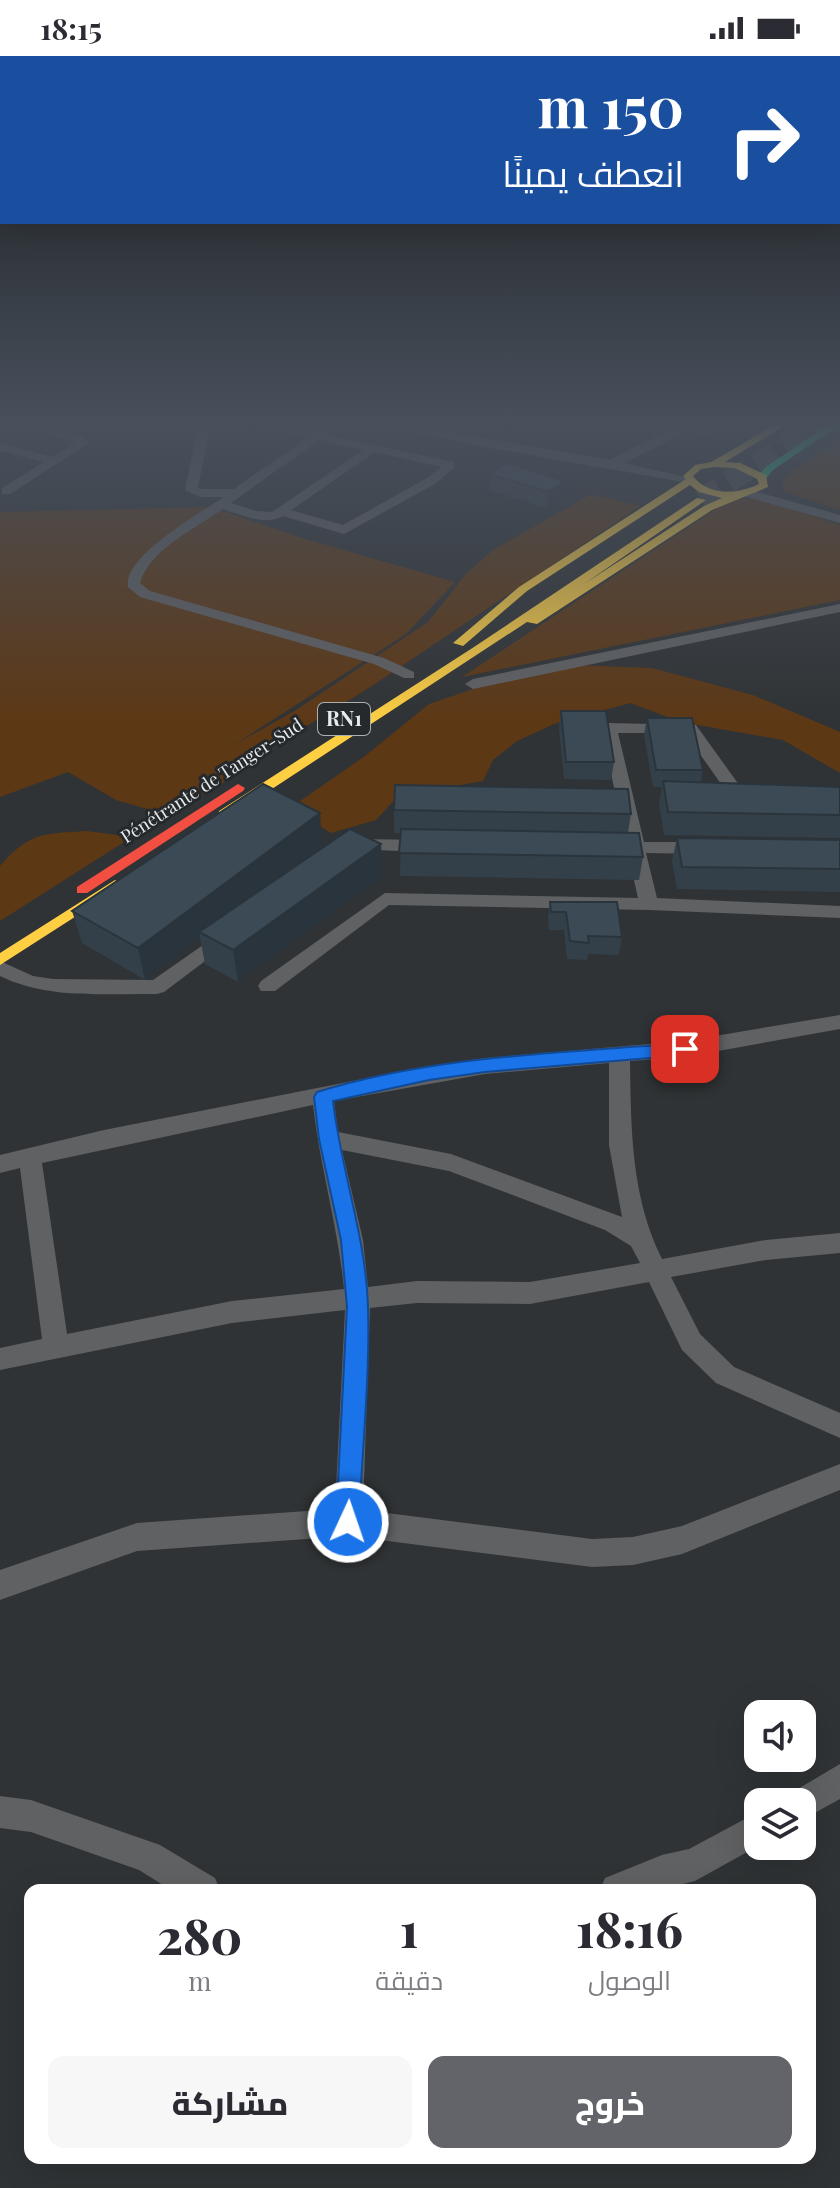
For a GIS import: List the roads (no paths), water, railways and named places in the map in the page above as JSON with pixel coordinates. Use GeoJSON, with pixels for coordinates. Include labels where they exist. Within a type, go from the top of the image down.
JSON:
{"type":"FeatureCollection","features":[{"type":"Feature","properties":{"kind":"main road","name":"Pénétrante de Tanger-Sud"},"geometry":{"type":"LineString","coordinates":[[238,797],[409,675],[633,524]]}},
{"type":"Feature","properties":{"kind":"main road","name":"Pénétrante de Tanger-Sud"},"geometry":{"type":"LineString","coordinates":[[0,945],[478,650],[641,524]]}},
{"type":"Feature","properties":{"kind":"main road"},"geometry":{"type":"LineString","coordinates":[[478,650],[525,626],[682,524]]}},
{"type":"Feature","properties":{"kind":"main road","name":"Pénétrante de Tanger-Sud"},"geometry":{"type":"LineString","coordinates":[[0,960],[170,841]]}},
{"type":"Feature","properties":{"kind":"street"},"geometry":{"type":"LineString","coordinates":[[192,524],[148,557],[134,576],[135,587],[153,596],[379,661],[409,675]]}},
{"type":"Feature","properties":{"kind":"street"},"geometry":{"type":"LineString","coordinates":[[320,524],[344,530],[354,524]]}},
{"type":"Feature","properties":{"kind":"street"},"geometry":{"type":"LineString","coordinates":[[473,684],[840,608]]}},
{"type":"Feature","properties":{"kind":"street"},"geometry":{"type":"LineString","coordinates":[[649,904],[609,728],[690,728],[737,794],[766,796]]}},
{"type":"Feature","properties":{"kind":"street"},"geometry":{"type":"LineString","coordinates":[[332,855],[344,845],[439,846]]}},
{"type":"Feature","properties":{"kind":"street"},"geometry":{"type":"LineString","coordinates":[[591,847],[730,848]]}},
{"type":"Feature","properties":{"kind":"street"},"geometry":{"type":"LineString","coordinates":[[268,986],[385,899],[649,904],[840,912]]}},
{"type":"Feature","properties":{"kind":"street"},"geometry":{"type":"LineString","coordinates":[[0,968],[29,982],[53,986],[157,987],[244,921]]}},
{"type":"Feature","properties":{"kind":"street"},"geometry":{"type":"LineString","coordinates":[[0,1164],[429,1074],[755,1039],[840,1022]]}},
{"type":"Feature","properties":{"kind":"street"},"geometry":{"type":"LineString","coordinates":[[619,1056],[620,1145],[628,1196],[640,1239],[691,1342],[725,1375],[840,1426]]}},
{"type":"Feature","properties":{"kind":"street"},"geometry":{"type":"LineString","coordinates":[[323,1097],[328,1139],[351,1240],[357,1297],[348,1522]]}},
{"type":"Feature","properties":{"kind":"street"},"geometry":{"type":"LineString","coordinates":[[328,1139],[451,1163],[580,1209],[640,1239]]}},
{"type":"Feature","properties":{"kind":"street"},"geometry":{"type":"LineString","coordinates":[[30,1157],[56,1346]]}},
{"type":"Feature","properties":{"kind":"street"},"geometry":{"type":"LineString","coordinates":[[0,1359],[232,1312],[417,1292],[530,1293],[655,1273],[766,1250],[840,1243]]}},
{"type":"Feature","properties":{"kind":"street"},"geometry":{"type":"LineString","coordinates":[[0,1585],[137,1537],[348,1522],[592,1553],[633,1551],[682,1540],[840,1477]]}},
{"type":"Feature","properties":{"kind":"street"},"geometry":{"type":"LineString","coordinates":[[816,1795],[840,1780]]}},
{"type":"Feature","properties":{"kind":"street"},"geometry":{"type":"LineString","coordinates":[[0,1812],[31,1816],[148,1857],[193,1884]]}},
{"type":"Feature","properties":{"kind":"street"},"geometry":{"type":"LineString","coordinates":[[632,1884],[695,1864],[744,1836]]}}]}
